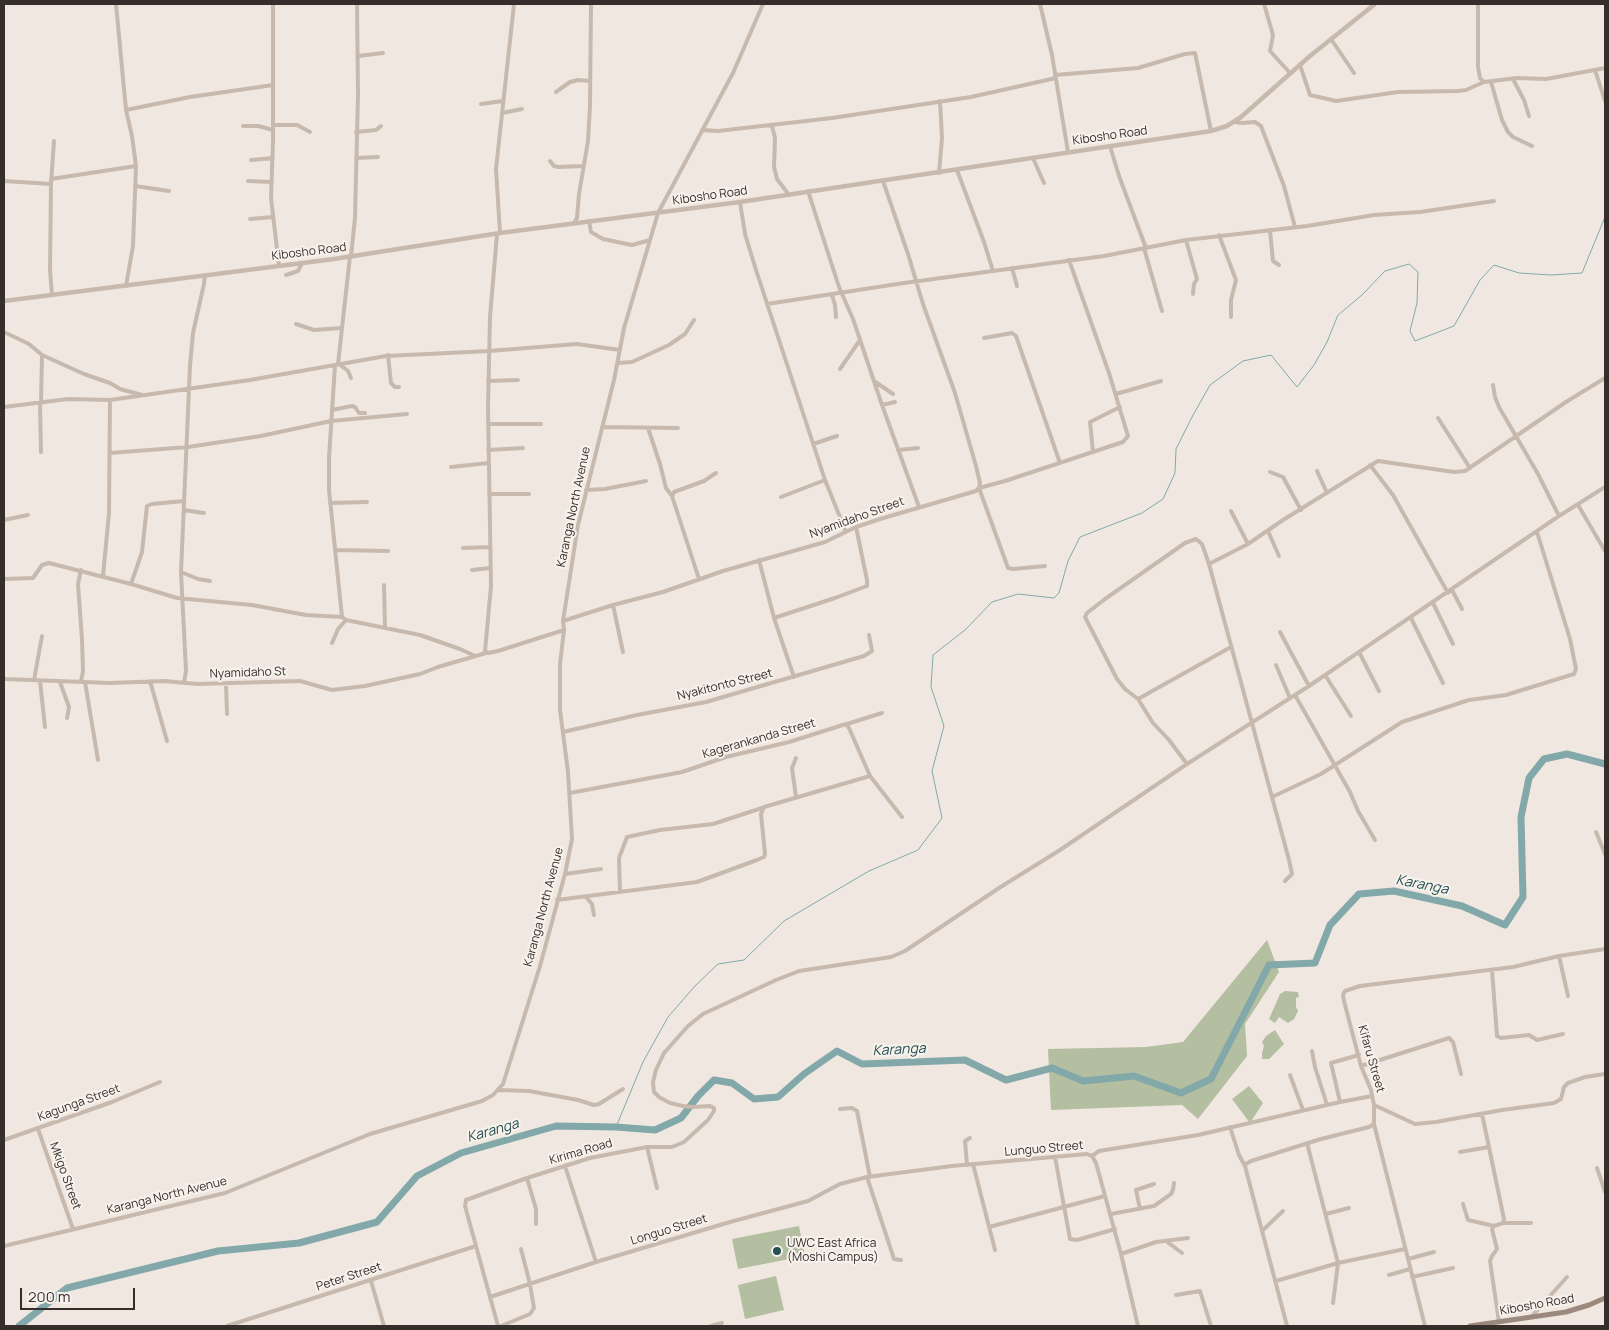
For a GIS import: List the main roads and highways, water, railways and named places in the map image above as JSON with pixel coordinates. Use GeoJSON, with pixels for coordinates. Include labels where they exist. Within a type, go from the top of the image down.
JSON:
{"type":"FeatureCollection","features":[{"type":"Feature","properties":{"kind":"main road","name":"Kibosho Road"},"geometry":{"type":"LineString","coordinates":[[1470,1326],[1566,1312],[1605,1298]]}},
{"type":"Feature","properties":{"kind":"waterway"},"geometry":{"type":"LineString","coordinates":[[616,1127],[643,1062],[668,1017],[695,986],[718,964],[744,960],[784,921],[869,871],[918,850],[942,818],[932,771],[944,726],[931,687],[933,655],[965,630],[992,602],[1018,594],[1054,598],[1059,593],[1068,561],[1080,537],[1142,513],[1163,499],[1175,473],[1176,449],[1210,385],[1243,361],[1271,355],[1297,387],[1314,365],[1327,342],[1338,315],[1362,295],[1385,271],[1409,264],[1418,272],[1417,303],[1410,331],[1415,341],[1454,326],[1480,280],[1494,265],[1519,273],[1551,275],[1582,273],[1605,217]]}},
{"type":"Feature","properties":{"kind":"waterway","name":"Karanga"},"geometry":{"type":"LineString","coordinates":[[19,1326],[67,1288],[218,1251],[299,1243],[377,1222],[417,1176],[461,1153],[556,1126],[655,1130],[681,1118],[698,1096],[714,1080],[732,1083],[754,1099],[778,1097],[804,1074],[837,1051],[862,1064],[965,1060],[1006,1080],[1052,1068],[1083,1081],[1134,1076],[1181,1093],[1211,1079],[1269,965],[1315,963],[1330,925],[1359,894],[1394,891],[1462,906],[1505,925],[1523,897],[1521,817],[1529,778],[1544,759],[1567,754],[1605,764]]}},
{"type":"Feature","properties":{"kind":"place","name":"UWC East Africa (Moshi Campus)"},"geometry":{"type":"Point","coordinates":[777,1251]}}]}
